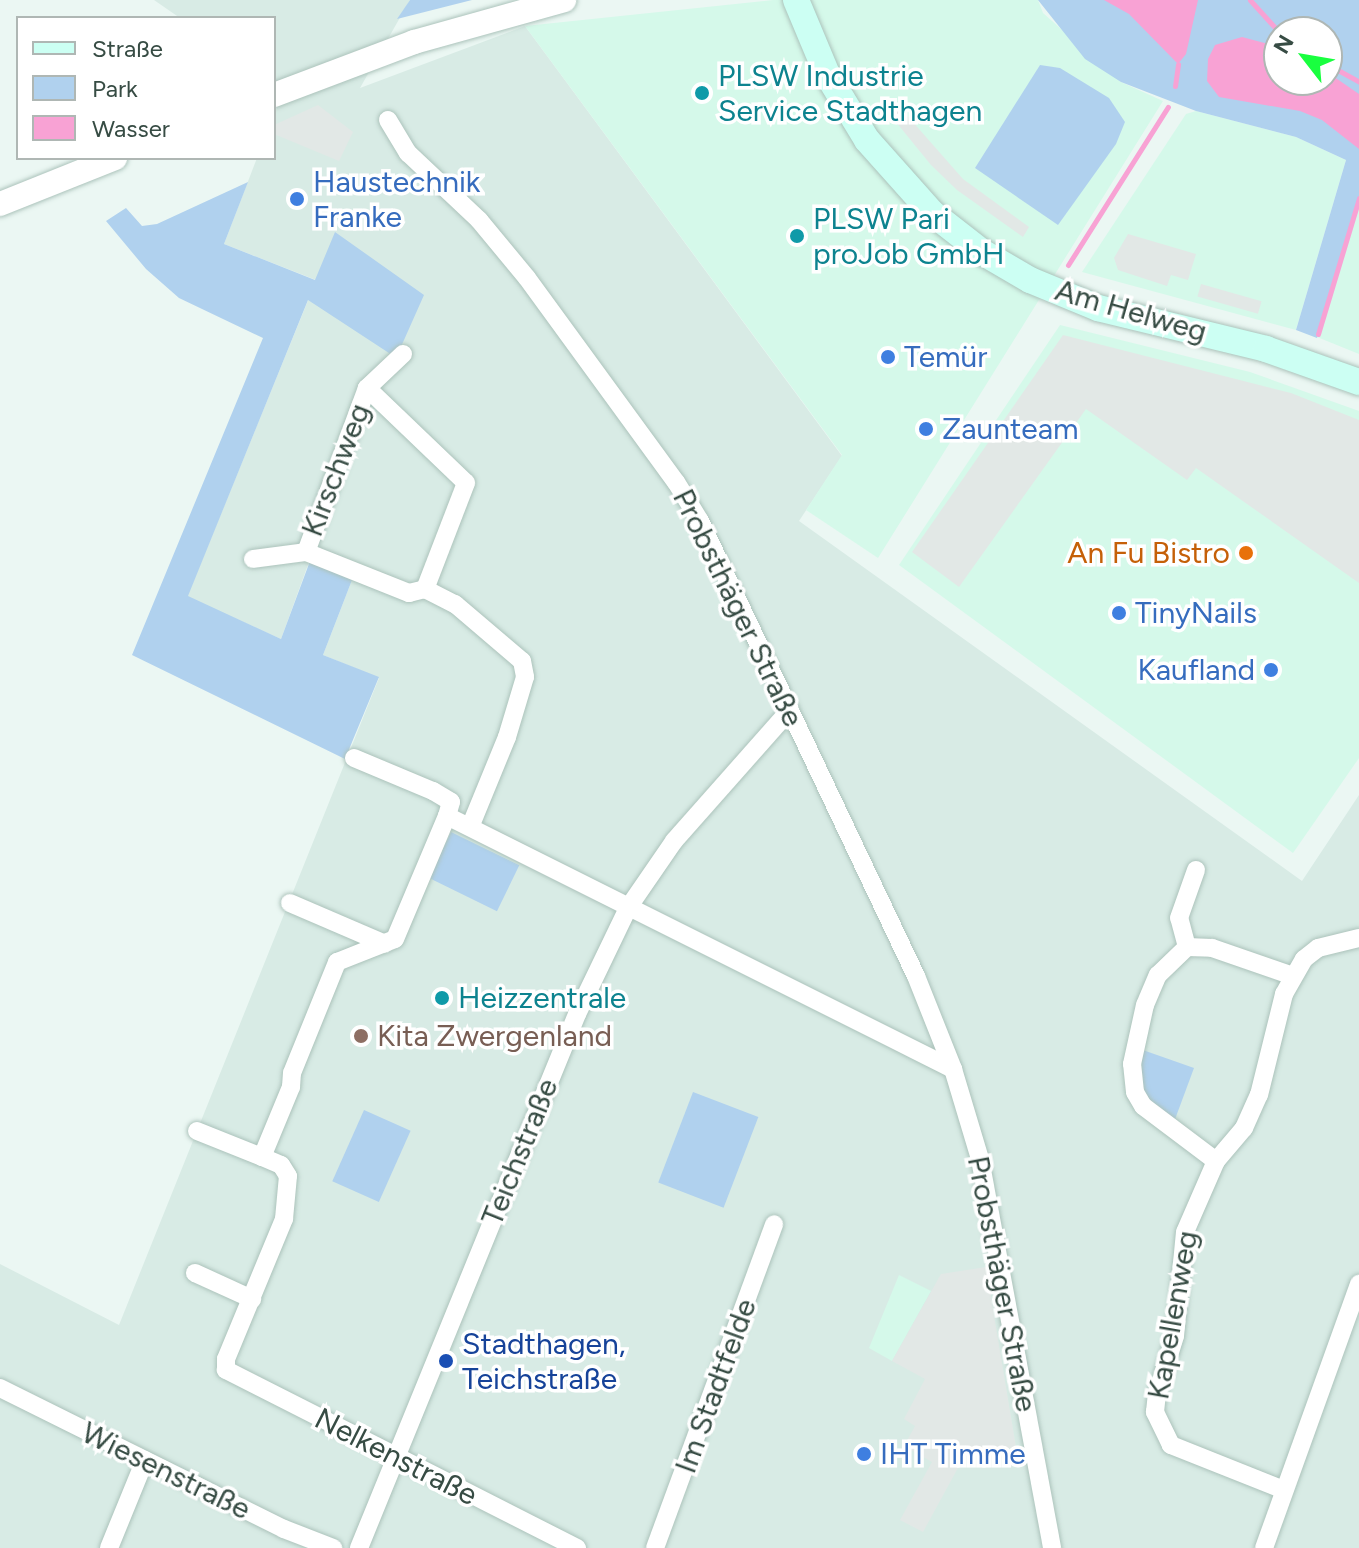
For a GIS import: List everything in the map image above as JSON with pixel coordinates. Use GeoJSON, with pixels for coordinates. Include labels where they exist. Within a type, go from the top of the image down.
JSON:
{"type":"FeatureCollection","features":[{"type":"Feature","properties":{"kind":"main road","name":"Am Helweg"},"geometry":{"type":"LineString","coordinates":[[796,0],[827,74],[867,140],[932,213],[982,252],[1050,290],[1098,308],[1266,349],[1359,382]]}},
{"type":"Feature","properties":{"kind":"street"},"geometry":{"type":"LineString","coordinates":[[276,94],[414,42],[564,0]]}},
{"type":"Feature","properties":{"kind":"street","name":"Probsthäger Straße"},"geometry":{"type":"LineString","coordinates":[[388,120],[408,153],[511,257],[676,482],[790,710],[916,976],[953,1069],[994,1223],[1052,1548]]}},
{"type":"Feature","properties":{"kind":"street"},"geometry":{"type":"LineString","coordinates":[[0,204],[110,160]]}},
{"type":"Feature","properties":{"kind":"street","name":"Kirschweg"},"geometry":{"type":"LineString","coordinates":[[306,552],[367,388],[403,354]]}},
{"type":"Feature","properties":{"kind":"street","name":"Kirschweg"},"geometry":{"type":"LineString","coordinates":[[367,388],[466,483],[425,589]]}},
{"type":"Feature","properties":{"kind":"street","name":"Kirschweg"},"geometry":{"type":"LineString","coordinates":[[253,559],[306,552],[409,593],[425,589],[455,604],[522,661],[525,677],[507,737],[470,827]]}},
{"type":"Feature","properties":{"kind":"street","name":"Teichstraße"},"geometry":{"type":"LineString","coordinates":[[359,1548],[577,1014],[628,908],[683,829],[790,710]]}},
{"type":"Feature","properties":{"kind":"street"},"geometry":{"type":"LineString","coordinates":[[337,962],[395,939],[451,802],[433,791],[354,758]]}},
{"type":"Feature","properties":{"kind":"street"},"geometry":{"type":"LineString","coordinates":[[447,816],[953,1069]]}},
{"type":"Feature","properties":{"kind":"street"},"geometry":{"type":"LineString","coordinates":[[1187,947],[1179,918],[1196,870]]}},
{"type":"Feature","properties":{"kind":"street"},"geometry":{"type":"LineString","coordinates":[[290,903],[385,944]]}},
{"type":"Feature","properties":{"kind":"street"},"geometry":{"type":"LineString","coordinates":[[262,1157],[351,929]]}},
{"type":"Feature","properties":{"kind":"street"},"geometry":{"type":"LineString","coordinates":[[1216,1161],[1143,1106],[1135,1092],[1132,1064],[1145,1005],[1158,975],[1187,947],[1212,948],[1293,976],[1318,948],[1359,938]]}},
{"type":"Feature","properties":{"kind":"street","name":"Kapellenweg"},"geometry":{"type":"LineString","coordinates":[[1284,1490],[1171,1445],[1155,1412],[1175,1336],[1185,1232],[1216,1161],[1244,1128],[1259,1095],[1293,976]]}},
{"type":"Feature","properties":{"kind":"street"},"geometry":{"type":"LineString","coordinates":[[195,1273],[252,1299],[284,1219],[289,1190],[281,1165],[197,1131]]}},
{"type":"Feature","properties":{"kind":"street","name":"Im Stadtfelde"},"geometry":{"type":"LineString","coordinates":[[655,1548],[774,1224]]}},
{"type":"Feature","properties":{"kind":"street"},"geometry":{"type":"LineString","coordinates":[[1264,1548],[1359,1284]]}},
{"type":"Feature","properties":{"kind":"street","name":"Nelkenstraße"},"geometry":{"type":"LineString","coordinates":[[252,1299],[226,1359],[231,1377],[577,1548]]}},
{"type":"Feature","properties":{"kind":"street","name":"Wiesenstraße"},"geometry":{"type":"LineString","coordinates":[[0,1388],[333,1548]]}},
{"type":"Feature","properties":{"kind":"street"},"geometry":{"type":"LineString","coordinates":[[109,1548],[145,1460]]}},
{"type":"Feature","properties":{"kind":"shaded area"},"geometry":{"type":"Polygon","coordinates":[[[154,0],[410,0],[360,88],[525,26],[842,456],[799,521],[1302,881],[1359,795],[1359,1548],[0,1548],[0,1264],[119,1325],[379,678],[323,655],[352,580],[309,562],[281,639],[187,597],[336,232],[316,280],[224,244],[256,160],[276,160],[276,110],[284,90],[276,84],[276,16],[177,16],[154,0]]]}},
{"type":"Feature","properties":{"kind":"shaded area"},"geometry":{"type":"Polygon","coordinates":[[[773,0],[1038,0],[1043,13],[1121,82],[1163,101],[878,558],[806,510],[842,455],[525,26],[773,0]]]}},
{"type":"Feature","properties":{"kind":"shaded area"},"geometry":{"type":"Polygon","coordinates":[[[897,104],[963,179],[1029,227],[1023,237],[957,190],[931,165],[887,111],[897,104]]]}},
{"type":"Feature","properties":{"kind":"shaded area"},"geometry":{"type":"Polygon","coordinates":[[[318,105],[353,132],[339,161],[276,135],[276,124],[318,105]]]}},
{"type":"Feature","properties":{"kind":"shaded area"},"geometry":{"type":"Polygon","coordinates":[[[1196,111],[1296,137],[1346,160],[1296,330],[1082,272],[1186,114],[1196,111]]]}},
{"type":"Feature","properties":{"kind":"shaded area"},"geometry":{"type":"Polygon","coordinates":[[[1359,206],[1359,354],[1317,337],[1359,206]]]}},
{"type":"Feature","properties":{"kind":"shaded area"},"geometry":{"type":"Polygon","coordinates":[[[1128,234],[1196,254],[1188,280],[1171,275],[1167,286],[1118,270],[1114,258],[1128,234]]]}},
{"type":"Feature","properties":{"kind":"shaded area"},"geometry":{"type":"Polygon","coordinates":[[[1201,284],[1262,301],[1258,314],[1197,296],[1201,284]]]}},
{"type":"Feature","properties":{"kind":"shaded area"},"geometry":{"type":"Polygon","coordinates":[[[1060,325],[1250,372],[1359,411],[1359,758],[1293,853],[899,565],[1060,325]]]}},
{"type":"Feature","properties":{"kind":"shaded area"},"geometry":{"type":"Polygon","coordinates":[[[1063,335],[1291,393],[1359,420],[1359,583],[1196,468],[1187,480],[1086,409],[959,587],[912,552],[1063,335]]]}},
{"type":"Feature","properties":{"kind":"shaded area"},"geometry":{"type":"Polygon","coordinates":[[[986,1267],[1016,1447],[965,1455],[923,1532],[900,1520],[932,1462],[904,1446],[915,1426],[904,1419],[925,1379],[892,1361],[941,1274],[986,1267]]]}},
{"type":"Feature","properties":{"kind":"shaded area"},"geometry":{"type":"Polygon","coordinates":[[[899,1275],[931,1291],[892,1361],[869,1348],[899,1275]]]}},
{"type":"Feature","properties":{"kind":"green space"},"geometry":{"type":"Polygon","coordinates":[[[410,0],[472,0],[397,19],[410,0]]]}},
{"type":"Feature","properties":{"kind":"green space"},"geometry":{"type":"Polygon","coordinates":[[[1038,0],[1359,0],[1359,206],[1317,338],[1296,330],[1346,160],[1296,137],[1196,111],[1121,82],[1085,59],[1038,0]]]}},
{"type":"Feature","properties":{"kind":"green space"},"geometry":{"type":"Polygon","coordinates":[[[1040,65],[1060,68],[1109,98],[1125,122],[1116,144],[1058,225],[975,168],[1040,65]]]}},
{"type":"Feature","properties":{"kind":"green space"},"geometry":{"type":"Polygon","coordinates":[[[248,182],[224,244],[315,280],[335,232],[424,295],[400,349],[392,355],[308,300],[188,596],[281,639],[310,561],[352,580],[323,655],[379,677],[345,759],[132,655],[263,338],[179,298],[146,269],[106,221],[126,208],[142,226],[157,224],[248,182]]]}},
{"type":"Feature","properties":{"kind":"green space"},"geometry":{"type":"Polygon","coordinates":[[[451,832],[519,865],[497,911],[429,878],[451,832]]]}},
{"type":"Feature","properties":{"kind":"green space"},"geometry":{"type":"Polygon","coordinates":[[[1140,1049],[1194,1068],[1174,1122],[1144,1095],[1140,1049]]]}},
{"type":"Feature","properties":{"kind":"green space"},"geometry":{"type":"Polygon","coordinates":[[[693,1092],[758,1117],[724,1208],[658,1183],[693,1092]]]}},
{"type":"Feature","properties":{"kind":"green space"},"geometry":{"type":"Polygon","coordinates":[[[364,1110],[411,1131],[379,1202],[332,1181],[364,1110]]]}},
{"type":"Feature","properties":{"kind":"water"},"geometry":{"type":"Polygon","coordinates":[[[1104,0],[1198,0],[1186,54],[1178,64],[1129,14],[1104,0]]]}},
{"type":"Feature","properties":{"kind":"water"},"geometry":{"type":"Polygon","coordinates":[[[1242,37],[1263,43],[1263,96],[1343,96],[1343,83],[1359,94],[1359,149],[1322,120],[1300,111],[1219,97],[1207,81],[1208,59],[1215,45],[1242,37]]]}},
{"type":"Feature","properties":{"kind":"waterway"},"geometry":{"type":"LineString","coordinates":[[1250,0],[1264,16]]}},
{"type":"Feature","properties":{"kind":"waterway"},"geometry":{"type":"LineString","coordinates":[[1175,86],[1178,64]]}},
{"type":"Feature","properties":{"kind":"waterway"},"geometry":{"type":"LineString","coordinates":[[1343,73],[1359,82]]}},
{"type":"Feature","properties":{"kind":"waterway"},"geometry":{"type":"LineString","coordinates":[[1068,265],[1168,107]]}},
{"type":"Feature","properties":{"kind":"waterway"},"geometry":{"type":"LineString","coordinates":[[1318,334],[1359,198]]}},
{"type":"Feature","properties":{"kind":"place","name":"PLSW Industrie Service Stadthagen"},"geometry":{"type":"Point","coordinates":[702,93]}},
{"type":"Feature","properties":{"kind":"place","name":"Haustechnik Franke"},"geometry":{"type":"Point","coordinates":[297,199]}},
{"type":"Feature","properties":{"kind":"place","name":"PLSW Pari proJob GmbH"},"geometry":{"type":"Point","coordinates":[797,236]}},
{"type":"Feature","properties":{"kind":"place","name":"Temür"},"geometry":{"type":"Point","coordinates":[888,357]}},
{"type":"Feature","properties":{"kind":"place","name":"Zaunteam"},"geometry":{"type":"Point","coordinates":[926,429]}},
{"type":"Feature","properties":{"kind":"place","name":"An Fu Bistro"},"geometry":{"type":"Point","coordinates":[1246,553]}},
{"type":"Feature","properties":{"kind":"place","name":"TinyNails"},"geometry":{"type":"Point","coordinates":[1119,613]}},
{"type":"Feature","properties":{"kind":"place","name":"Kaufland"},"geometry":{"type":"Point","coordinates":[1271,670]}},
{"type":"Feature","properties":{"kind":"place","name":"Heizzentrale"},"geometry":{"type":"Point","coordinates":[442,998]}},
{"type":"Feature","properties":{"kind":"place","name":"Kita Zwergenland"},"geometry":{"type":"Point","coordinates":[361,1036]}},
{"type":"Feature","properties":{"kind":"place","name":"Stadthagen, Teichstraße"},"geometry":{"type":"Point","coordinates":[446,1361]}},
{"type":"Feature","properties":{"kind":"place","name":"IHT Timme"},"geometry":{"type":"Point","coordinates":[864,1454]}}]}
